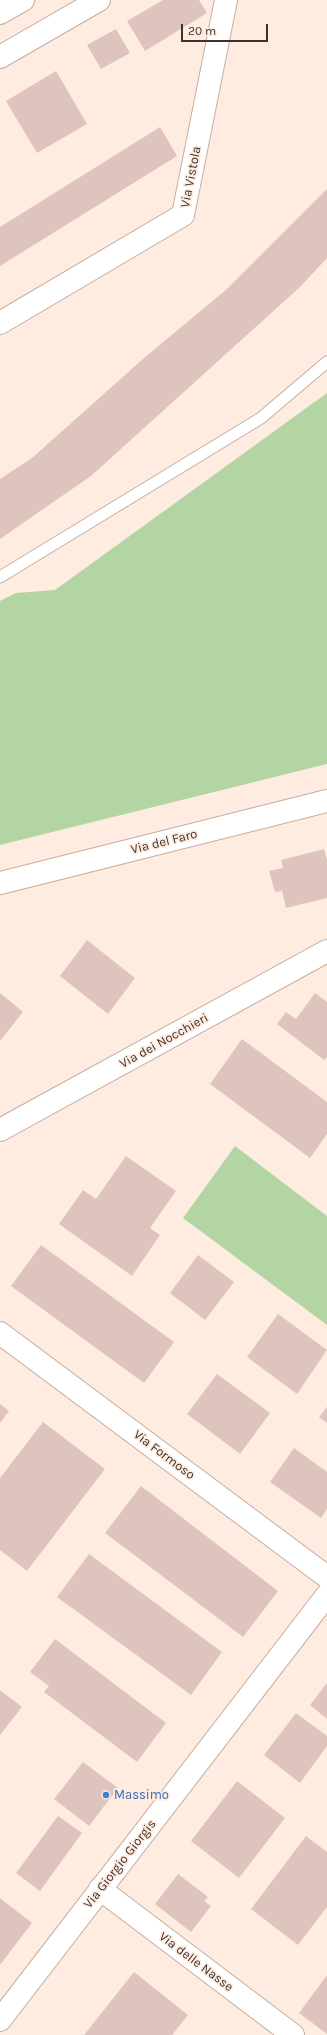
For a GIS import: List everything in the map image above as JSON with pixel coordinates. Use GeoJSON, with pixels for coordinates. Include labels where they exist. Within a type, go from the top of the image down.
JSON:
{"type":"FeatureCollection","features":[{"type":"Feature","properties":{"kind":"street"},"geometry":{"type":"LineString","coordinates":[[0,13],[23,0]]}},
{"type":"Feature","properties":{"kind":"street"},"geometry":{"type":"LineString","coordinates":[[0,57],[99,0]]}},
{"type":"Feature","properties":{"kind":"street","name":"Via Vistola"},"geometry":{"type":"LineString","coordinates":[[0,323],[183,215],[226,0]]}},
{"type":"Feature","properties":{"kind":"street","name":"Via del Faro"},"geometry":{"type":"LineString","coordinates":[[0,883],[327,801]]}},
{"type":"Feature","properties":{"kind":"street","name":"Via dei Nocchieri"},"geometry":{"type":"LineString","coordinates":[[0,1130],[327,951]]}},
{"type":"Feature","properties":{"kind":"street","name":"Via Formoso"},"geometry":{"type":"LineString","coordinates":[[0,1333],[327,1577]]}},
{"type":"Feature","properties":{"kind":"street","name":"Via Giorgio Giorgis"},"geometry":{"type":"LineString","coordinates":[[0,2020],[327,1594]]}},
{"type":"Feature","properties":{"kind":"street","name":"Via delle Nasse"},"geometry":{"type":"LineString","coordinates":[[100,1889],[293,2035]]}},
{"type":"Feature","properties":{"kind":"lane"},"geometry":{"type":"LineString","coordinates":[[0,577],[261,418],[327,362]]}},
{"type":"Feature","properties":{"kind":"green space"},"geometry":{"type":"Polygon","coordinates":[[[327,393],[327,764],[0,845],[0,601],[16,593],[55,590],[327,393]]]}},
{"type":"Feature","properties":{"kind":"green space"},"geometry":{"type":"Polygon","coordinates":[[[235,1146],[327,1216],[327,1325],[183,1218],[235,1146]]]}},
{"type":"Feature","properties":{"kind":"building"},"geometry":{"type":"Polygon","coordinates":[[[163,0],[199,0],[207,13],[145,51],[127,21],[163,0]]]}},
{"type":"Feature","properties":{"kind":"building"},"geometry":{"type":"Polygon","coordinates":[[[116,29],[130,53],[101,69],[87,45],[116,29]]]}},
{"type":"Feature","properties":{"kind":"building"},"geometry":{"type":"Polygon","coordinates":[[[56,71],[87,124],[37,153],[6,101],[56,71]]]}},
{"type":"Feature","properties":{"kind":"building"},"geometry":{"type":"Polygon","coordinates":[[[160,127],[177,156],[0,266],[0,227],[160,127]]]}},
{"type":"Feature","properties":{"kind":"building"},"geometry":{"type":"Polygon","coordinates":[[[327,189],[327,258],[300,287],[91,476],[0,539],[0,479],[32,458],[144,358],[227,289],[327,189]]]}},
{"type":"Feature","properties":{"kind":"building"},"geometry":{"type":"Polygon","coordinates":[[[324,849],[327,860],[327,898],[286,908],[282,891],[275,892],[269,871],[283,868],[281,860],[324,849]]]}},
{"type":"Feature","properties":{"kind":"building"},"geometry":{"type":"Polygon","coordinates":[[[87,940],[135,978],[108,1014],[60,976],[87,940]]]}},
{"type":"Feature","properties":{"kind":"building"},"geometry":{"type":"Polygon","coordinates":[[[0,993],[23,1012],[0,1041],[0,993]]]}},
{"type":"Feature","properties":{"kind":"building"},"geometry":{"type":"Polygon","coordinates":[[[315,993],[327,1002],[327,1057],[324,1060],[277,1024],[286,1012],[296,1019],[315,993]]]}},
{"type":"Feature","properties":{"kind":"building"},"geometry":{"type":"Polygon","coordinates":[[[242,1039],[327,1102],[327,1134],[310,1158],[210,1084],[242,1039]]]}},
{"type":"Feature","properties":{"kind":"building"},"geometry":{"type":"Polygon","coordinates":[[[126,1156],[176,1191],[150,1228],[160,1235],[132,1276],[59,1224],[83,1190],[96,1199],[126,1156]]]}},
{"type":"Feature","properties":{"kind":"building"},"geometry":{"type":"Polygon","coordinates":[[[41,1245],[174,1342],[144,1383],[11,1286],[41,1245]]]}},
{"type":"Feature","properties":{"kind":"building"},"geometry":{"type":"Polygon","coordinates":[[[198,1255],[234,1282],[205,1320],[170,1293],[198,1255]]]}},
{"type":"Feature","properties":{"kind":"building"},"geometry":{"type":"Polygon","coordinates":[[[278,1314],[327,1350],[297,1394],[247,1357],[278,1314]]]}},
{"type":"Feature","properties":{"kind":"building"},"geometry":{"type":"Polygon","coordinates":[[[217,1374],[270,1413],[240,1454],[187,1414],[217,1374]]]}},
{"type":"Feature","properties":{"kind":"building"},"geometry":{"type":"Polygon","coordinates":[[[0,1404],[9,1411],[0,1423],[0,1404]]]}},
{"type":"Feature","properties":{"kind":"building"},"geometry":{"type":"Polygon","coordinates":[[[327,1407],[327,1423],[319,1417],[327,1407]]]}},
{"type":"Feature","properties":{"kind":"building"},"geometry":{"type":"Polygon","coordinates":[[[43,1422],[105,1469],[27,1571],[0,1550],[0,1478],[43,1422]]]}},
{"type":"Feature","properties":{"kind":"building"},"geometry":{"type":"Polygon","coordinates":[[[294,1448],[327,1472],[327,1509],[321,1518],[270,1482],[294,1448]]]}},
{"type":"Feature","properties":{"kind":"building"},"geometry":{"type":"Polygon","coordinates":[[[141,1486],[278,1591],[243,1637],[105,1533],[141,1486]]]}},
{"type":"Feature","properties":{"kind":"building"},"geometry":{"type":"Polygon","coordinates":[[[89,1554],[222,1652],[191,1695],[57,1597],[89,1554]]]}},
{"type":"Feature","properties":{"kind":"building"},"geometry":{"type":"Polygon","coordinates":[[[55,1639],[166,1723],[137,1762],[44,1692],[49,1686],[30,1672],[55,1639]]]}},
{"type":"Feature","properties":{"kind":"building"},"geometry":{"type":"Polygon","coordinates":[[[327,1683],[327,1719],[310,1705],[327,1683]]]}},
{"type":"Feature","properties":{"kind":"building"},"geometry":{"type":"Polygon","coordinates":[[[0,1690],[22,1707],[0,1735],[0,1690]]]}},
{"type":"Feature","properties":{"kind":"building"},"geometry":{"type":"Polygon","coordinates":[[[296,1713],[327,1736],[327,1746],[300,1783],[264,1755],[296,1713]]]}},
{"type":"Feature","properties":{"kind":"building"},"geometry":{"type":"Polygon","coordinates":[[[83,1762],[118,1788],[89,1826],[54,1799],[83,1762]]]}},
{"type":"Feature","properties":{"kind":"building"},"geometry":{"type":"Polygon","coordinates":[[[237,1781],[285,1818],[239,1878],[191,1841],[237,1781]]]}},
{"type":"Feature","properties":{"kind":"building"},"geometry":{"type":"Polygon","coordinates":[[[58,1816],[82,1833],[40,1891],[16,1873],[58,1816]]]}},
{"type":"Feature","properties":{"kind":"building"},"geometry":{"type":"Polygon","coordinates":[[[306,1836],[327,1852],[327,1907],[298,1945],[251,1909],[306,1836]]]}},
{"type":"Feature","properties":{"kind":"building"},"geometry":{"type":"Polygon","coordinates":[[[178,1874],[208,1897],[204,1901],[211,1906],[191,1932],[155,1904],[178,1874]]]}},
{"type":"Feature","properties":{"kind":"building"},"geometry":{"type":"Polygon","coordinates":[[[0,1898],[32,1923],[0,1965],[0,1898]]]}},
{"type":"Feature","properties":{"kind":"building"},"geometry":{"type":"Polygon","coordinates":[[[134,1972],[188,2015],[172,2035],[84,2035],[134,1972]]]}},
{"type":"Feature","properties":{"kind":"building"},"geometry":{"type":"Polygon","coordinates":[[[327,1975],[327,2034],[299,2013],[327,1975]]]}},
{"type":"Feature","properties":{"kind":"place","name":"Massimo"},"geometry":{"type":"Point","coordinates":[106,1795]}}]}
